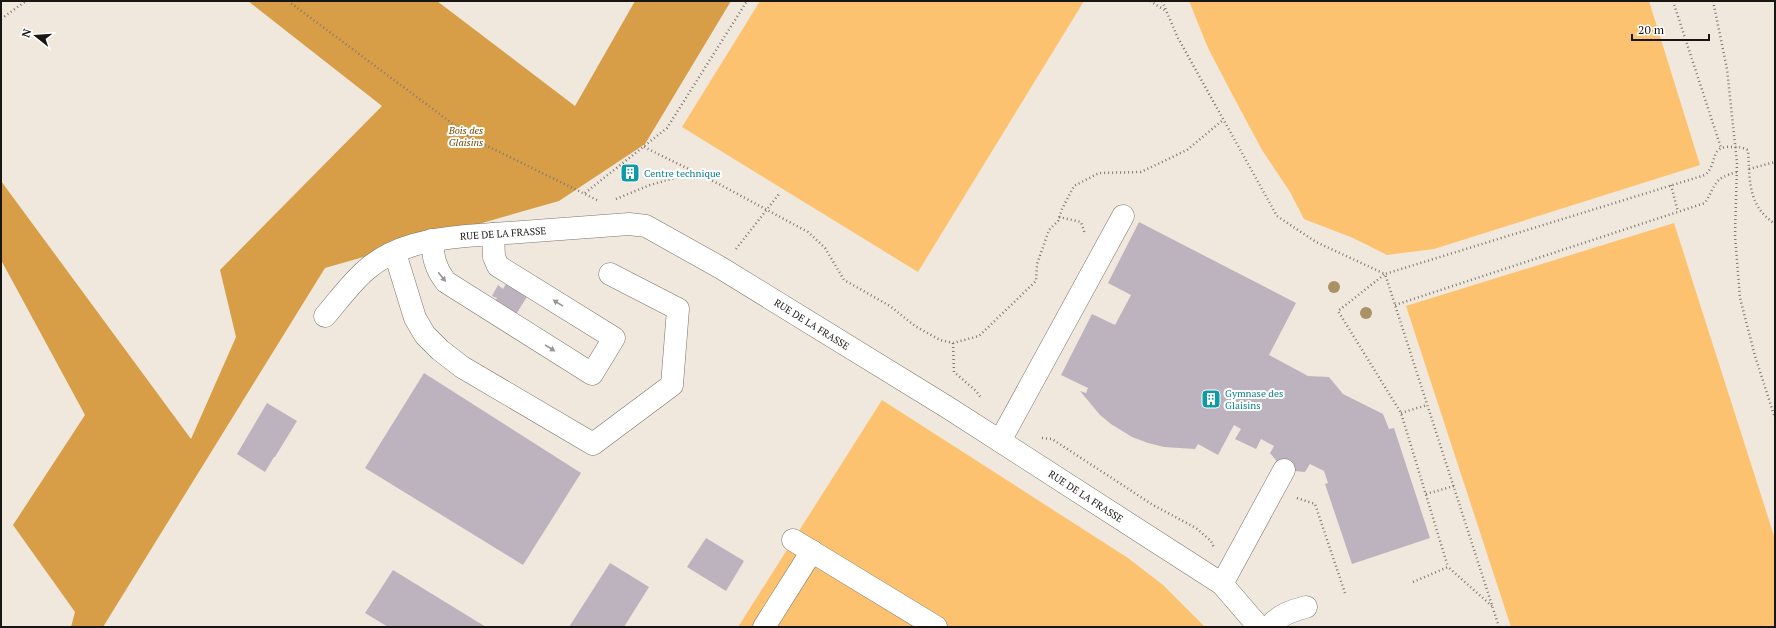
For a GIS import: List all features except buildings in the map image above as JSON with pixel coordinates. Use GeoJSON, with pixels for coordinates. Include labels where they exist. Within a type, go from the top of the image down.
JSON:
{"type":"FeatureCollection","features":[{"type":"Feature","properties":{"kind":"street"},"geometry":{"type":"LineString","coordinates":[[1000,441],[1123,216]]}},
{"type":"Feature","properties":{"kind":"street","name":"RUE DE LA FRASSE"},"geometry":{"type":"LineString","coordinates":[[325,316],[366,270],[395,253],[432,240],[493,234],[639,224],[654,230],[721,268],[1224,581],[1259,627]]}},
{"type":"Feature","properties":{"kind":"street"},"geometry":{"type":"LineString","coordinates":[[432,240],[434,264],[437,271],[446,282],[592,374],[614,338],[498,266],[494,257],[493,234]]}},
{"type":"Feature","properties":{"kind":"street"},"geometry":{"type":"LineString","coordinates":[[395,253],[415,318],[419,327],[436,346],[462,367],[593,444],[672,385],[678,309],[610,274]]}},
{"type":"Feature","properties":{"kind":"street"},"geometry":{"type":"LineString","coordinates":[[1224,581],[1284,470]]}},
{"type":"Feature","properties":{"kind":"street"},"geometry":{"type":"LineString","coordinates":[[793,540],[936,627]]}},
{"type":"Feature","properties":{"kind":"street"},"geometry":{"type":"LineString","coordinates":[[764,627],[812,551]]}},
{"type":"Feature","properties":{"kind":"street"},"geometry":{"type":"LineString","coordinates":[[1268,627],[1275,619],[1285,613],[1306,607]]}},
{"type":"Feature","properties":{"kind":"path"},"geometry":{"type":"LineString","coordinates":[[1,19],[26,1]]}},
{"type":"Feature","properties":{"kind":"path"},"geometry":{"type":"LineString","coordinates":[[288,1],[473,139],[585,193],[605,205]]}},
{"type":"Feature","properties":{"kind":"path"},"geometry":{"type":"LineString","coordinates":[[585,193],[621,162],[644,147],[667,128],[747,1]]}},
{"type":"Feature","properties":{"kind":"path"},"geometry":{"type":"LineString","coordinates":[[1150,1],[1166,11]]}},
{"type":"Feature","properties":{"kind":"path"},"geometry":{"type":"LineString","coordinates":[[1162,1],[1178,38],[1277,216],[1316,242],[1385,274],[1499,627]]}},
{"type":"Feature","properties":{"kind":"path"},"geometry":{"type":"LineString","coordinates":[[1673,1],[1721,148]]}},
{"type":"Feature","properties":{"kind":"path"},"geometry":{"type":"LineString","coordinates":[[1713,1],[1727,69],[1736,147],[1737,172],[1735,236],[1740,298],[1755,356],[1775,418]]}},
{"type":"Feature","properties":{"kind":"path"},"geometry":{"type":"LineString","coordinates":[[644,147],[696,172],[808,232],[824,248],[844,280],[890,306],[915,326],[940,340],[954,343],[979,336],[1036,281],[1037,264],[1049,230],[1058,221],[1062,209],[1074,186],[1100,173],[1141,172],[1187,150],[1223,120]]}},
{"type":"Feature","properties":{"kind":"path"},"geometry":{"type":"LineString","coordinates":[[1493,608],[1448,567],[1402,412],[1338,311],[1385,274],[1705,175],[1711,170],[1715,154],[1721,148],[1742,147],[1748,150],[1752,197],[1767,219],[1775,224]]}},
{"type":"Feature","properties":{"kind":"path"},"geometry":{"type":"LineString","coordinates":[[1749,169],[1775,162]]}},
{"type":"Feature","properties":{"kind":"path"},"geometry":{"type":"LineString","coordinates":[[611,202],[650,185],[696,172]]}},
{"type":"Feature","properties":{"kind":"path"},"geometry":{"type":"LineString","coordinates":[[1395,305],[1705,203],[1716,182],[1725,176],[1737,172]]}},
{"type":"Feature","properties":{"kind":"path"},"geometry":{"type":"LineString","coordinates":[[1671,185],[1678,212]]}},
{"type":"Feature","properties":{"kind":"path"},"geometry":{"type":"LineString","coordinates":[[721,268],[779,194]]}},
{"type":"Feature","properties":{"kind":"path"},"geometry":{"type":"LineString","coordinates":[[954,343],[954,372],[976,391],[985,403]]}},
{"type":"Feature","properties":{"kind":"path"},"geometry":{"type":"LineString","coordinates":[[1402,412],[1427,404]]}},
{"type":"Feature","properties":{"kind":"path"},"geometry":{"type":"LineString","coordinates":[[1037,437],[1052,439],[1152,505],[1196,528],[1211,541],[1224,581]]}},
{"type":"Feature","properties":{"kind":"path"},"geometry":{"type":"LineString","coordinates":[[1426,494],[1454,486]]}},
{"type":"Feature","properties":{"kind":"path"},"geometry":{"type":"LineString","coordinates":[[1274,489],[1315,504],[1345,593]]}},
{"type":"Feature","properties":{"kind":"path"},"geometry":{"type":"LineString","coordinates":[[1413,582],[1448,567]]}},
{"type":"Feature","properties":{"kind":"shaded area"},"geometry":{"type":"Polygon","coordinates":[[[760,1],[1084,1],[918,272],[682,127],[760,1]]]}},
{"type":"Feature","properties":{"kind":"shaded area"},"geometry":{"type":"Polygon","coordinates":[[[1189,1],[1649,1],[1700,165],[1434,249],[1387,255],[1353,238],[1304,219],[1290,192],[1262,150],[1232,94],[1208,48],[1189,1]]]}},
{"type":"Feature","properties":{"kind":"shaded area"},"geometry":{"type":"Polygon","coordinates":[[[1674,223],[1775,539],[1775,627],[1511,627],[1406,306],[1674,223]]]}},
{"type":"Feature","properties":{"kind":"shaded area"},"geometry":{"type":"Polygon","coordinates":[[[882,400],[1128,558],[1163,585],[1205,627],[738,627],[882,400]]]}},
{"type":"Feature","properties":{"kind":"green space","name":"Bois des Glaisins"},"geometry":{"type":"Polygon","coordinates":[[[248,1],[437,1],[575,106],[635,1],[731,1],[645,144],[559,201],[325,268],[103,627],[71,627],[75,612],[13,525],[85,415],[1,260],[1,181],[191,439],[236,337],[220,270],[382,106],[248,1]]]}},
{"type":"Feature","properties":{"kind":"place","name":"Centre technique"},"geometry":{"type":"Point","coordinates":[630,173]}},
{"type":"Feature","properties":{"kind":"place","name":"Gymnase des Glaisins"},"geometry":{"type":"Point","coordinates":[1211,399]}}]}
